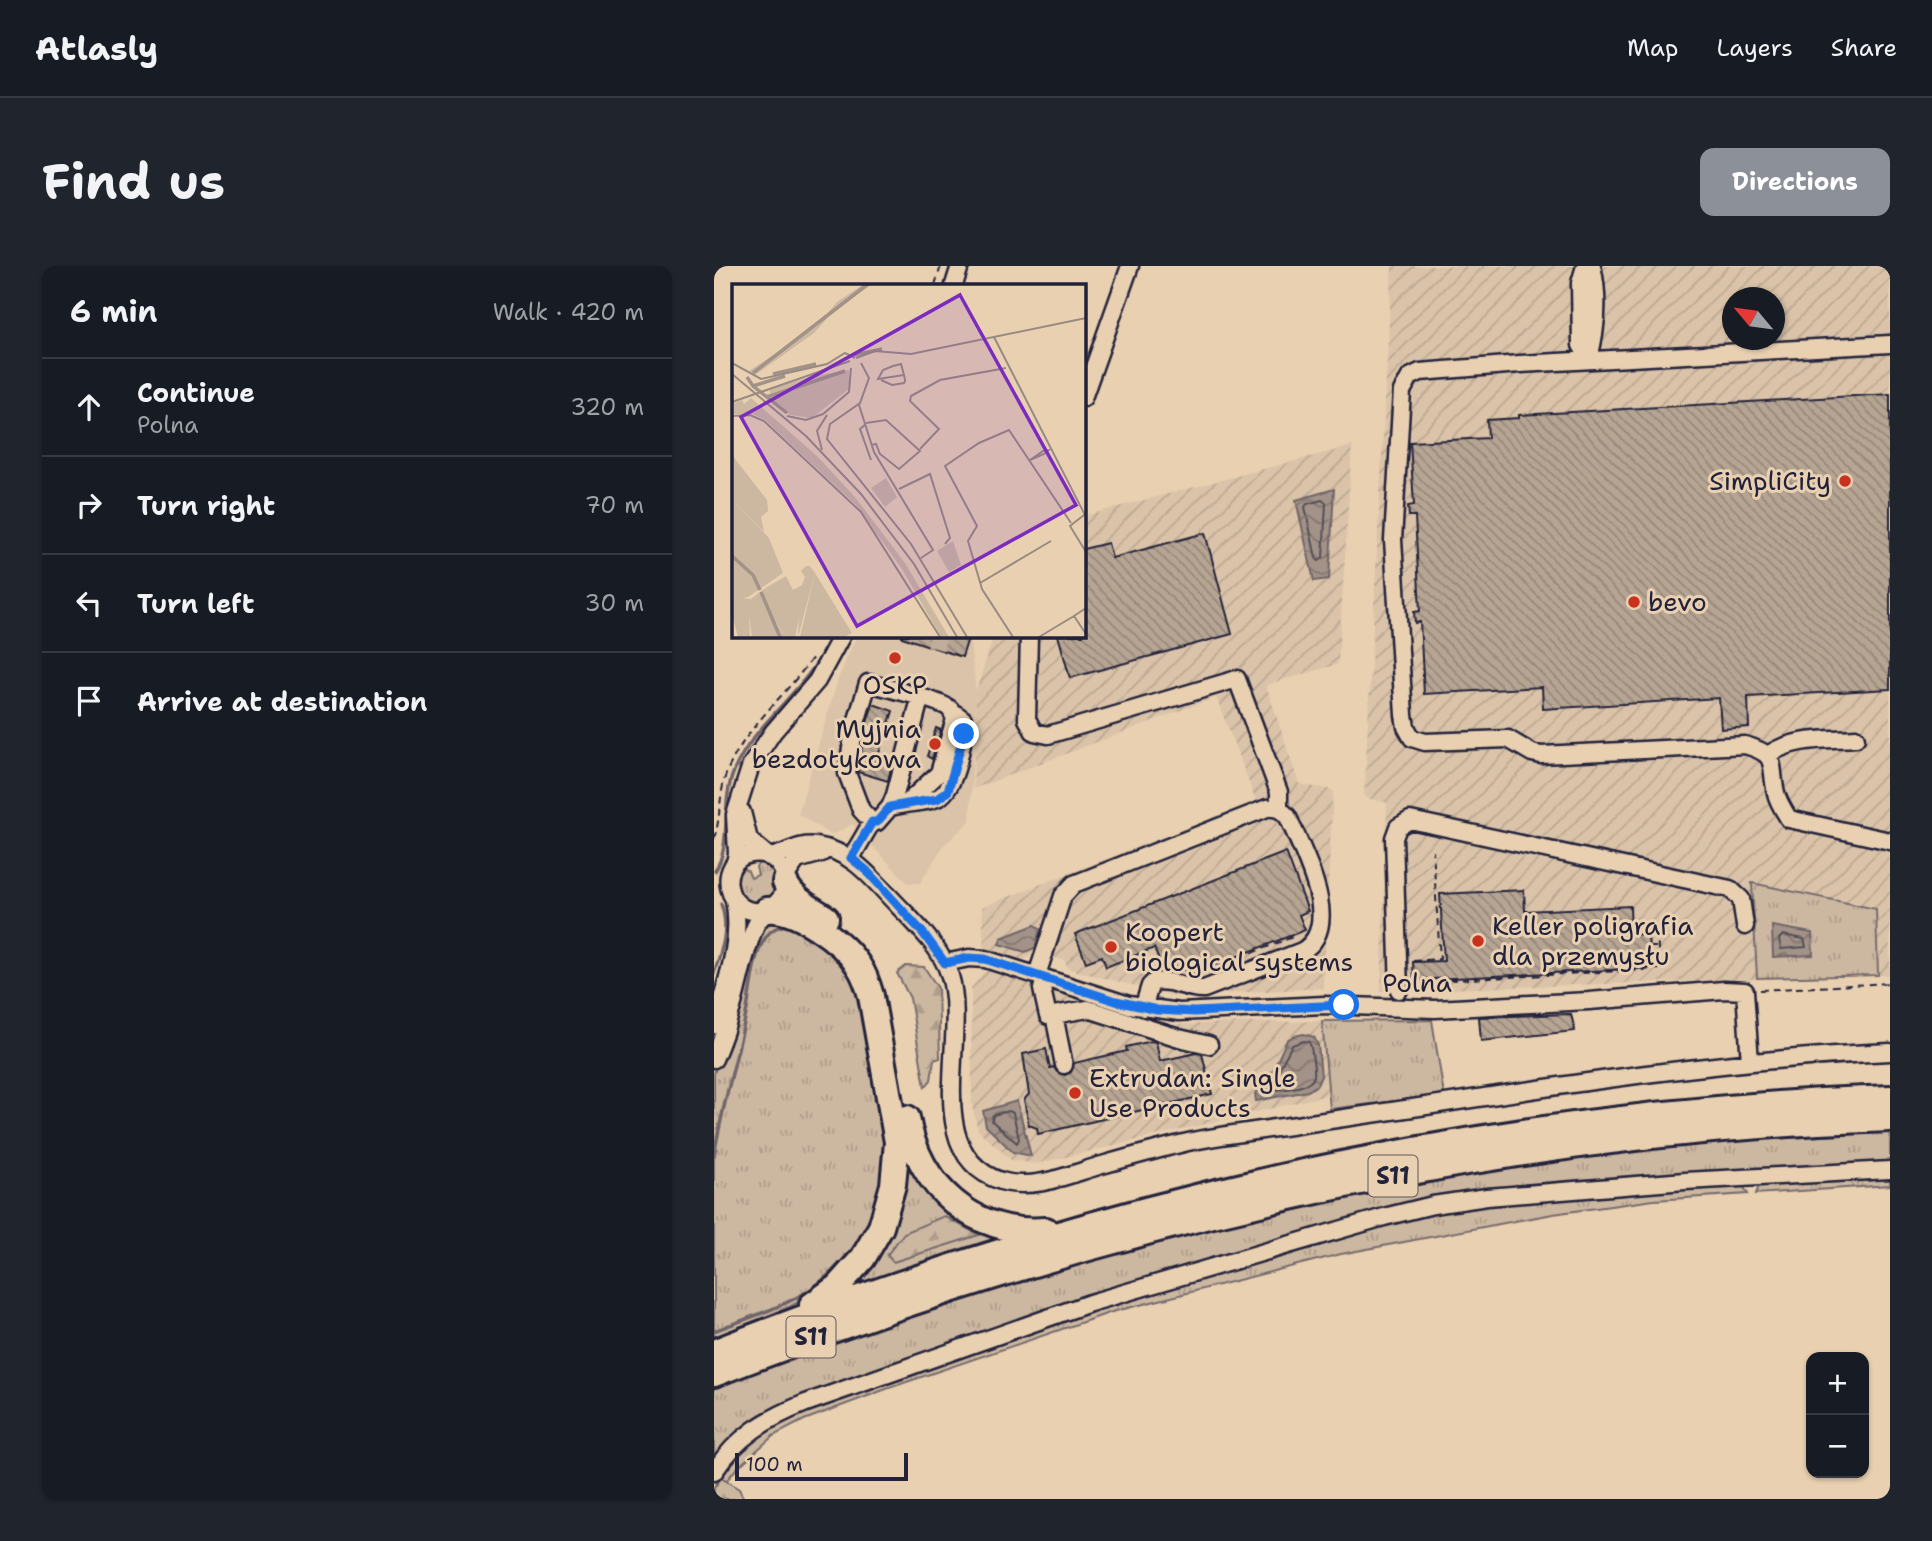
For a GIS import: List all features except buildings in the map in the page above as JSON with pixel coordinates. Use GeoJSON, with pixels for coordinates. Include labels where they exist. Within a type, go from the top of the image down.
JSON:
{"type":"FeatureCollection","features":[{"type":"Feature","properties":{"kind":"highway"},"geometry":{"type":"LineString","coordinates":[[785,879],[789,890],[798,899],[860,943],[878,972],[888,1003],[910,1139],[925,1170],[937,1187],[965,1210],[1004,1226],[1040,1231],[1088,1224]]}},
{"type":"Feature","properties":{"kind":"highway"},"geometry":{"type":"LineString","coordinates":[[766,910],[793,915],[818,929],[840,945],[863,973],[872,996],[897,1153],[889,1206],[881,1227],[863,1258],[829,1294],[767,1331]]}},
{"type":"Feature","properties":{"kind":"highway","name":"S11"},"geometry":{"type":"LineString","coordinates":[[714,1352],[952,1266],[1088,1224],[1331,1165],[1494,1136],[1694,1111],[1890,1098]]}},
{"type":"Feature","properties":{"kind":"highway","name":"S11"},"geometry":{"type":"LineString","coordinates":[[714,1374],[895,1307],[1028,1264],[1139,1233],[1307,1192],[1457,1164],[1629,1139],[1890,1119]]}},
{"type":"Feature","properties":{"kind":"street"},"geometry":{"type":"LineString","coordinates":[[954,284],[960,266]]}},
{"type":"Feature","properties":{"kind":"street"},"geometry":{"type":"LineString","coordinates":[[1085,392],[1130,266]]}},
{"type":"Feature","properties":{"kind":"street"},"geometry":{"type":"LineString","coordinates":[[1585,266],[1580,283],[1581,345],[1589,358],[1595,333],[1596,283],[1592,266]]}},
{"type":"Feature","properties":{"kind":"street"},"geometry":{"type":"LineString","coordinates":[[1890,344],[1420,372],[1410,377],[1402,391],[1393,540],[1404,715],[1412,738],[1425,742],[1508,739],[1532,753],[1541,755],[1745,745],[1768,755],[1775,772],[1776,793],[1789,818],[1890,841]]}},
{"type":"Feature","properties":{"kind":"street"},"geometry":{"type":"LineString","coordinates":[[714,1026],[737,936],[737,917],[727,879],[737,853],[735,815],[746,777],[757,754],[817,681],[841,637]]}},
{"type":"Feature","properties":{"kind":"street"},"geometry":{"type":"LineString","coordinates":[[1029,637],[1027,719],[1034,732],[1048,735],[1237,679],[1279,792],[1279,809]]}},
{"type":"Feature","properties":{"kind":"street"},"geometry":{"type":"LineString","coordinates":[[872,822],[861,810],[847,772],[854,730],[868,683],[948,707],[952,710],[955,724],[942,768],[936,777],[906,804],[890,807]]}},
{"type":"Feature","properties":{"kind":"street"},"geometry":{"type":"LineString","coordinates":[[872,822],[877,822],[890,807],[895,795],[920,699]]}},
{"type":"Feature","properties":{"kind":"street"},"geometry":{"type":"LineString","coordinates":[[1768,755],[1779,747],[1794,743],[1856,738]]}},
{"type":"Feature","properties":{"kind":"street"},"geometry":{"type":"LineString","coordinates":[[714,1059],[730,1014],[743,958],[757,921],[766,910],[780,901],[784,894],[785,879],[779,864],[749,840],[740,802]]}},
{"type":"Feature","properties":{"kind":"street"},"geometry":{"type":"LineString","coordinates":[[1143,1008],[1150,986],[1154,982],[1204,989],[1302,951],[1313,943],[1319,932],[1319,896],[1288,817],[1279,809],[1267,808],[1074,884],[1063,897],[1041,977],[1048,1016],[1083,1009],[1094,1010],[1209,1045]]}},
{"type":"Feature","properties":{"kind":"street"},"geometry":{"type":"LineString","coordinates":[[1406,986],[1399,961],[1394,838],[1398,827],[1409,820],[1730,889],[1741,899],[1745,926]]}},
{"type":"Feature","properties":{"kind":"street"},"geometry":{"type":"LineString","coordinates":[[851,858],[872,822]]}},
{"type":"Feature","properties":{"kind":"street"},"geometry":{"type":"LineString","coordinates":[[714,881],[748,855],[768,856],[805,846],[815,846],[851,858],[866,870],[923,933],[945,963],[954,996],[953,1114],[956,1136],[968,1159],[981,1171],[995,1179],[1014,1184],[1048,1180],[1163,1148],[1221,1136],[1556,1086],[1750,1062],[1890,1052]]}},
{"type":"Feature","properties":{"kind":"street"},"geometry":{"type":"LineString","coordinates":[[785,879],[797,860],[831,851]]}},
{"type":"Feature","properties":{"kind":"street"},"geometry":{"type":"LineString","coordinates":[[714,891],[723,890],[748,910],[766,910]]}},
{"type":"Feature","properties":{"kind":"street","name":"Polna"},"geometry":{"type":"LineString","coordinates":[[945,963],[969,958],[985,959],[1143,1008],[1179,1012],[1324,1005],[1435,1009],[1589,1001],[1724,990],[1745,991]]}},
{"type":"Feature","properties":{"kind":"street"},"geometry":{"type":"LineString","coordinates":[[1745,991],[1750,1062]]}},
{"type":"Feature","properties":{"kind":"street"},"geometry":{"type":"LineString","coordinates":[[1054,1015],[1065,1065]]}},
{"type":"Feature","properties":{"kind":"street"},"geometry":{"type":"LineString","coordinates":[[1556,1086],[1559,1103]]}},
{"type":"Feature","properties":{"kind":"street"},"geometry":{"type":"LineString","coordinates":[[714,1472],[734,1445],[750,1431],[772,1417],[806,1403],[1090,1303],[1396,1214],[1487,1197],[1725,1178],[1890,1170]]}},
{"type":"Feature","properties":{"kind":"path"},"geometry":{"type":"LineString","coordinates":[[935,284],[941,266]]}},
{"type":"Feature","properties":{"kind":"path"},"geometry":{"type":"LineString","coordinates":[[1399,961],[1440,959],[1433,850]]}},
{"type":"Feature","properties":{"kind":"path"},"geometry":{"type":"LineString","coordinates":[[1406,986],[1659,970],[1657,929]]}},
{"type":"Feature","properties":{"kind":"path"},"geometry":{"type":"LineString","coordinates":[[1160,981],[1166,969],[1180,963],[1186,979],[1299,935]]}},
{"type":"Feature","properties":{"kind":"path"},"geometry":{"type":"LineString","coordinates":[[1649,947],[1658,947]]}},
{"type":"Feature","properties":{"kind":"path"},"geometry":{"type":"LineString","coordinates":[[1745,991],[1890,983]]}},
{"type":"Feature","properties":{"kind":"shaded area"},"geometry":{"type":"Polygon","coordinates":[[[1392,266],[1890,266],[1890,975],[1381,991],[1387,803],[1364,797],[1392,266]]]}},
{"type":"Feature","properties":{"kind":"shaded area"},"geometry":{"type":"Polygon","coordinates":[[[1352,446],[1338,664],[1266,685],[1299,784],[1333,790],[1323,988],[1175,996],[1069,969],[1064,960],[1037,953],[1019,962],[984,950],[982,907],[1256,801],[1216,697],[973,789],[976,691],[993,637],[1085,637],[1085,515],[1352,446]]]}},
{"type":"Feature","properties":{"kind":"shaded area"},"geometry":{"type":"Polygon","coordinates":[[[856,637],[969,637],[976,691],[970,821],[944,845],[920,883],[908,883],[853,824],[831,835],[798,814],[838,679],[856,637]]]}},
{"type":"Feature","properties":{"kind":"shaded area"},"geometry":{"type":"Polygon","coordinates":[[[986,970],[1161,1025],[1322,1021],[1328,1095],[1036,1164],[1011,1160],[978,1130],[972,1106],[971,988],[986,970]]]}},
{"type":"Feature","properties":{"kind":"green space"},"geometry":{"type":"Polygon","coordinates":[[[760,862],[774,872],[777,889],[767,901],[753,903],[740,893],[737,877],[743,869],[748,871],[751,878],[758,875],[756,867],[760,862]]]}},
{"type":"Feature","properties":{"kind":"green space"},"geometry":{"type":"Polygon","coordinates":[[[1752,883],[1876,909],[1878,975],[1757,978],[1752,883]]]}},
{"type":"Feature","properties":{"kind":"green space"},"geometry":{"type":"Polygon","coordinates":[[[777,919],[799,923],[859,978],[886,1112],[885,1197],[852,1259],[808,1297],[714,1337],[714,1074],[759,932],[777,919]]]}},
{"type":"Feature","properties":{"kind":"green space"},"geometry":{"type":"Polygon","coordinates":[[[906,966],[924,967],[938,988],[940,1058],[934,1060],[931,1080],[925,1087],[910,998],[897,973],[906,966]]]}},
{"type":"Feature","properties":{"kind":"green space"},"geometry":{"type":"Polygon","coordinates":[[[1432,1020],[1444,1095],[1330,1109],[1322,1021],[1432,1020]]]}},
{"type":"Feature","properties":{"kind":"green space"},"geometry":{"type":"Polygon","coordinates":[[[1890,1132],[1890,1164],[1431,1199],[786,1404],[746,1428],[714,1461],[714,1387],[934,1308],[1066,1265],[1332,1199],[1450,1177],[1587,1156],[1733,1141],[1890,1132]]]}},
{"type":"Feature","properties":{"kind":"green space"},"geometry":{"type":"Polygon","coordinates":[[[903,1157],[910,1157],[1008,1233],[841,1291],[903,1157]]]}},
{"type":"Feature","properties":{"kind":"green space"},"geometry":{"type":"Polygon","coordinates":[[[1890,1175],[1890,1185],[1756,1194],[1760,1183],[1890,1175]]]}},
{"type":"Feature","properties":{"kind":"green space"},"geometry":{"type":"Polygon","coordinates":[[[1741,1183],[1748,1194],[1654,1200],[1553,1214],[1341,1254],[1112,1312],[804,1420],[773,1436],[726,1481],[721,1478],[714,1488],[731,1457],[784,1417],[1086,1309],[1401,1218],[1528,1199],[1741,1183]]]}},
{"type":"Feature","properties":{"kind":"green space"},"geometry":{"type":"Polygon","coordinates":[[[944,1216],[979,1235],[893,1262],[887,1255],[904,1233],[944,1216]]]}},
{"type":"Feature","properties":{"kind":"green space"},"geometry":{"type":"Polygon","coordinates":[[[721,1478],[739,1489],[744,1499],[714,1499],[714,1488],[721,1478]]]}},
{"type":"Feature","properties":{"kind":"water"},"geometry":{"type":"Polygon","coordinates":[[[1334,489],[1329,579],[1314,581],[1296,500],[1334,489]]]}},
{"type":"Feature","properties":{"kind":"water"},"geometry":{"type":"Polygon","coordinates":[[[1035,925],[1040,929],[1035,948],[1025,952],[999,944],[1001,938],[1035,925]]]}},
{"type":"Feature","properties":{"kind":"water"},"geometry":{"type":"Polygon","coordinates":[[[1772,926],[1812,933],[1813,955],[1773,957],[1772,926]]]}},
{"type":"Feature","properties":{"kind":"water"},"geometry":{"type":"Polygon","coordinates":[[[1304,1034],[1314,1037],[1318,1045],[1321,1076],[1317,1085],[1308,1091],[1256,1101],[1255,1094],[1274,1068],[1287,1040],[1304,1034]]]}},
{"type":"Feature","properties":{"kind":"water"},"geometry":{"type":"Polygon","coordinates":[[[1017,1101],[1031,1156],[1013,1152],[986,1126],[983,1111],[1017,1101]]]}},
{"type":"Feature","properties":{"kind":"waterway"},"geometry":{"type":"LineString","coordinates":[[715,871],[724,848],[728,797],[734,771],[752,740],[820,658]]}},
{"type":"Feature","properties":{"kind":"waterway"},"geometry":{"type":"LineString","coordinates":[[714,973],[725,931],[721,904]]}},
{"type":"Feature","properties":{"kind":"waterway"},"geometry":{"type":"LineString","coordinates":[[714,1156],[758,952],[771,931],[789,925]]}},
{"type":"Feature","properties":{"kind":"waterway"},"geometry":{"type":"LineString","coordinates":[[714,1331],[775,1308],[810,1290],[839,1265],[863,1235]]}},
{"type":"Feature","properties":{"kind":"tunnel"},"geometry":{"type":"LineString","coordinates":[[935,648],[938,637]]}},
{"type":"Feature","properties":{"kind":"place","name":"SimpliCity"},"geometry":{"type":"Point","coordinates":[1845,481]}},
{"type":"Feature","properties":{"kind":"place","name":"bevo"},"geometry":{"type":"Point","coordinates":[1634,602]}},
{"type":"Feature","properties":{"kind":"place","name":"OSKP"},"geometry":{"type":"Point","coordinates":[895,658]}},
{"type":"Feature","properties":{"kind":"place","name":"Myjnia bezdotykowa"},"geometry":{"type":"Point","coordinates":[935,744]}},
{"type":"Feature","properties":{"kind":"place","name":"Keller poligrafia dla przemysłu"},"geometry":{"type":"Point","coordinates":[1478,941]}},
{"type":"Feature","properties":{"kind":"place","name":"Koopert biological systems"},"geometry":{"type":"Point","coordinates":[1111,947]}},
{"type":"Feature","properties":{"kind":"place","name":"Extrudan: Single Use Products"},"geometry":{"type":"Point","coordinates":[1075,1093]}},
{"type":"Feature","properties":{"kind":"route"},"geometry":{"type":"LineString","coordinates":[[964,734],[948,791],[937,799],[890,807],[877,822],[872,822],[851,858],[866,870],[923,933],[945,963],[969,958],[985,959],[1116,1001],[1157,1010],[1194,1012],[1344,1005]]}}]}
